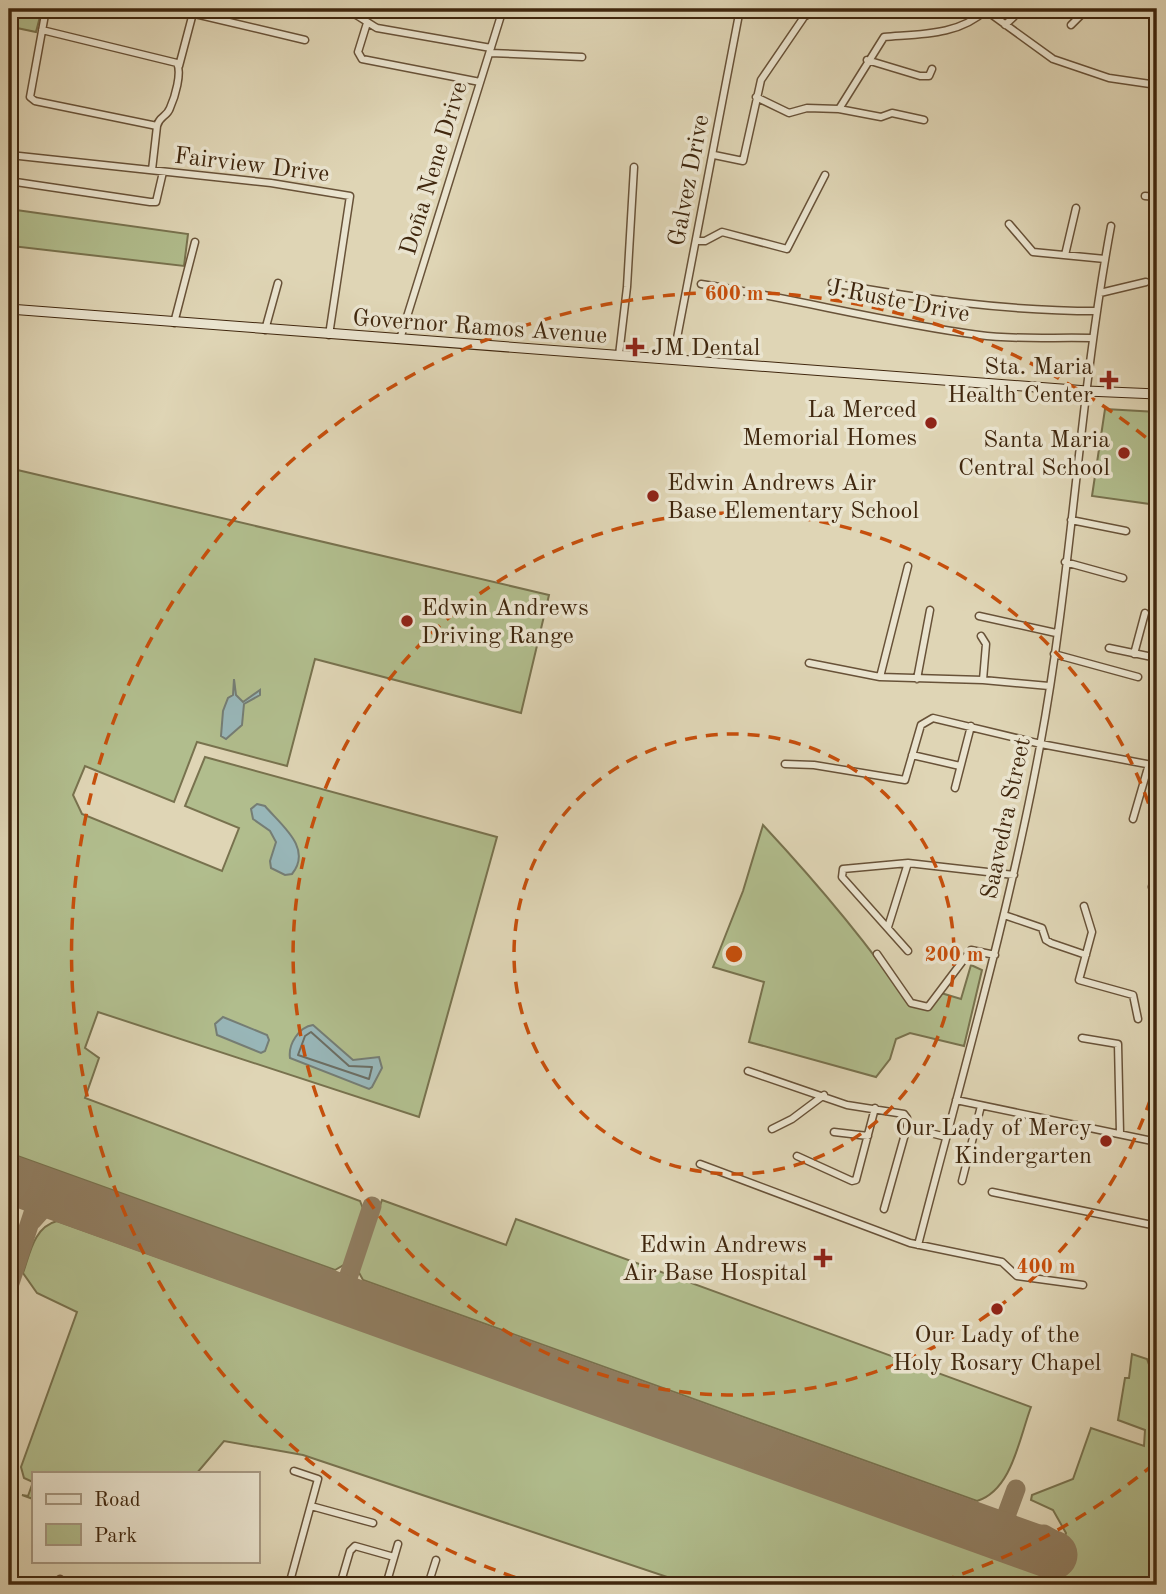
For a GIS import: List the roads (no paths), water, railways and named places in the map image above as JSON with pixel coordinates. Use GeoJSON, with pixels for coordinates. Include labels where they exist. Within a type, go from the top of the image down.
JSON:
{"type":"FeatureCollection","features":[{"type":"Feature","properties":{"kind":"main road","name":"Governor Ramos Avenue"},"geometry":{"type":"LineString","coordinates":[[9,309],[329,335],[1157,394]]}},
{"type":"Feature","properties":{"kind":"street"},"geometry":{"type":"LineString","coordinates":[[46,9],[32,99],[157,126]]}},
{"type":"Feature","properties":{"kind":"street"},"geometry":{"type":"LineString","coordinates":[[174,9],[305,40]]}},
{"type":"Feature","properties":{"kind":"street"},"geometry":{"type":"LineString","coordinates":[[342,9],[358,11],[367,23],[377,28],[490,50],[582,57]]}},
{"type":"Feature","properties":{"kind":"street","name":"Doña Nene Drive"},"geometry":{"type":"LineString","coordinates":[[400,339],[503,9]]}},
{"type":"Feature","properties":{"kind":"street","name":"Galvez Drive"},"geometry":{"type":"LineString","coordinates":[[673,359],[740,9]]}},
{"type":"Feature","properties":{"kind":"street"},"geometry":{"type":"LineString","coordinates":[[714,155],[743,161],[756,97],[765,72],[804,17],[816,9]]}},
{"type":"Feature","properties":{"kind":"street"},"geometry":{"type":"LineString","coordinates":[[839,109],[867,60],[884,37],[921,36],[949,30],[971,23],[985,9],[1053,60],[1109,78],[1157,85]]}},
{"type":"Feature","properties":{"kind":"street"},"geometry":{"type":"LineString","coordinates":[[1005,25],[1022,9]]}},
{"type":"Feature","properties":{"kind":"street"},"geometry":{"type":"LineString","coordinates":[[1070,25],[1087,9]]}},
{"type":"Feature","properties":{"kind":"street"},"geometry":{"type":"LineString","coordinates":[[152,170],[157,126],[161,116],[169,112],[193,13]]}},
{"type":"Feature","properties":{"kind":"street"},"geometry":{"type":"LineString","coordinates":[[367,23],[358,52],[362,59],[480,82]]}},
{"type":"Feature","properties":{"kind":"street"},"geometry":{"type":"LineString","coordinates":[[42,30],[172,60],[179,65]]}},
{"type":"Feature","properties":{"kind":"street"},"geometry":{"type":"LineString","coordinates":[[867,60],[920,76],[929,76],[932,69]]}},
{"type":"Feature","properties":{"kind":"street"},"geometry":{"type":"LineString","coordinates":[[756,97],[789,113],[807,108],[839,109],[881,117],[891,113],[925,120]]}},
{"type":"Feature","properties":{"kind":"street","name":"Fairview Drive"},"geometry":{"type":"LineString","coordinates":[[10,155],[152,170],[350,196],[329,335]]}},
{"type":"Feature","properties":{"kind":"street"},"geometry":{"type":"LineString","coordinates":[[619,355],[627,287],[634,167]]}},
{"type":"Feature","properties":{"kind":"street"},"geometry":{"type":"LineString","coordinates":[[9,181],[156,202],[163,172]]}},
{"type":"Feature","properties":{"kind":"street"},"geometry":{"type":"LineString","coordinates":[[697,241],[705,241],[722,232],[787,249],[825,175]]}},
{"type":"Feature","properties":{"kind":"street"},"geometry":{"type":"LineString","coordinates":[[1145,196],[1157,197]]}},
{"type":"Feature","properties":{"kind":"street"},"geometry":{"type":"LineString","coordinates":[[1065,255],[1076,208]]}},
{"type":"Feature","properties":{"kind":"street"},"geometry":{"type":"LineString","coordinates":[[1009,224],[1030,251],[1105,260]]}},
{"type":"Feature","properties":{"kind":"street","name":"Saavedra Street"},"geometry":{"type":"LineString","coordinates":[[918,1245],[995,956],[1041,744],[1087,391],[1091,338],[1111,226]]}},
{"type":"Feature","properties":{"kind":"street"},"geometry":{"type":"LineString","coordinates":[[174,323],[195,242]]}},
{"type":"Feature","properties":{"kind":"street"},"geometry":{"type":"LineString","coordinates":[[1100,293],[1146,282]]}},
{"type":"Feature","properties":{"kind":"street"},"geometry":{"type":"LineString","coordinates":[[265,330],[278,283]]}},
{"type":"Feature","properties":{"kind":"street"},"geometry":{"type":"LineString","coordinates":[[832,283],[957,304],[1029,311],[1097,311]]}},
{"type":"Feature","properties":{"kind":"street","name":"J.Ruste Drive"},"geometry":{"type":"LineString","coordinates":[[701,284],[774,295],[932,329],[983,336],[1091,338]]}},
{"type":"Feature","properties":{"kind":"street"},"geometry":{"type":"LineString","coordinates":[[1071,520],[1126,531]]}},
{"type":"Feature","properties":{"kind":"street"},"geometry":{"type":"LineString","coordinates":[[1065,562],[1123,578]]}},
{"type":"Feature","properties":{"kind":"street"},"geometry":{"type":"LineString","coordinates":[[880,677],[908,566]]}},
{"type":"Feature","properties":{"kind":"street"},"geometry":{"type":"LineString","coordinates":[[917,679],[930,610]]}},
{"type":"Feature","properties":{"kind":"street"},"geometry":{"type":"LineString","coordinates":[[1134,654],[1145,613]]}},
{"type":"Feature","properties":{"kind":"street"},"geometry":{"type":"LineString","coordinates":[[979,616],[1056,633]]}},
{"type":"Feature","properties":{"kind":"street"},"geometry":{"type":"LineString","coordinates":[[981,636],[986,644],[983,680]]}},
{"type":"Feature","properties":{"kind":"street"},"geometry":{"type":"LineString","coordinates":[[1109,648],[1157,658]]}},
{"type":"Feature","properties":{"kind":"street"},"geometry":{"type":"LineString","coordinates":[[1054,654],[1138,677]]}},
{"type":"Feature","properties":{"kind":"street"},"geometry":{"type":"LineString","coordinates":[[809,663],[880,677],[983,680],[1049,686]]}},
{"type":"Feature","properties":{"kind":"street"},"geometry":{"type":"LineString","coordinates":[[785,764],[814,765],[902,780],[906,778],[921,725],[933,718],[1041,744],[1157,766]]}},
{"type":"Feature","properties":{"kind":"street"},"geometry":{"type":"LineString","coordinates":[[955,788],[971,726]]}},
{"type":"Feature","properties":{"kind":"street"},"geometry":{"type":"LineString","coordinates":[[912,755],[960,766]]}},
{"type":"Feature","properties":{"kind":"street"},"geometry":{"type":"LineString","coordinates":[[1133,819],[1149,764]]}},
{"type":"Feature","properties":{"kind":"street"},"geometry":{"type":"LineString","coordinates":[[888,927],[908,863]]}},
{"type":"Feature","properties":{"kind":"street"},"geometry":{"type":"LineString","coordinates":[[908,951],[842,873],[847,867],[908,863],[1014,875]]}},
{"type":"Feature","properties":{"kind":"street"},"geometry":{"type":"LineString","coordinates":[[1152,887],[1157,865]]}},
{"type":"Feature","properties":{"kind":"street"},"geometry":{"type":"LineString","coordinates":[[1084,906],[1092,932],[1080,982],[1133,995],[1138,1019]]}},
{"type":"Feature","properties":{"kind":"street"},"geometry":{"type":"LineString","coordinates":[[1004,915],[1042,928],[1046,940],[1086,955]]}},
{"type":"Feature","properties":{"kind":"street"},"geometry":{"type":"LineString","coordinates":[[877,954],[911,1003],[928,1007],[971,950],[995,956]]}},
{"type":"Feature","properties":{"kind":"street"},"geometry":{"type":"LineString","coordinates":[[1082,1038],[1115,1042],[1119,1046],[1120,1133]]}},
{"type":"Feature","properties":{"kind":"street"},"geometry":{"type":"LineString","coordinates":[[748,1071],[847,1105],[904,1114],[907,1127],[884,1209]]}},
{"type":"Feature","properties":{"kind":"street"},"geometry":{"type":"LineString","coordinates":[[772,1129],[792,1119],[824,1095]]}},
{"type":"Feature","properties":{"kind":"street"},"geometry":{"type":"LineString","coordinates":[[956,1100],[1157,1142]]}},
{"type":"Feature","properties":{"kind":"street"},"geometry":{"type":"LineString","coordinates":[[962,1181],[981,1106]]}},
{"type":"Feature","properties":{"kind":"street"},"geometry":{"type":"LineString","coordinates":[[797,1156],[854,1181],[875,1108]]}},
{"type":"Feature","properties":{"kind":"street"},"geometry":{"type":"LineString","coordinates":[[907,1127],[946,1138]]}},
{"type":"Feature","properties":{"kind":"street"},"geometry":{"type":"LineString","coordinates":[[834,1132],[868,1136]]}},
{"type":"Feature","properties":{"kind":"street"},"geometry":{"type":"LineString","coordinates":[[700,1164],[918,1245],[1002,1262],[1017,1276],[1083,1285]]}},
{"type":"Feature","properties":{"kind":"street"},"geometry":{"type":"LineString","coordinates":[[992,1192],[1157,1226]]}},
{"type":"Feature","properties":{"kind":"street"},"geometry":{"type":"LineString","coordinates":[[289,1585],[318,1479],[294,1471]]}},
{"type":"Feature","properties":{"kind":"street"},"geometry":{"type":"LineString","coordinates":[[311,1506],[373,1522]]}},
{"type":"Feature","properties":{"kind":"street"},"geometry":{"type":"LineString","coordinates":[[386,1585],[398,1544]]}},
{"type":"Feature","properties":{"kind":"street"},"geometry":{"type":"LineString","coordinates":[[340,1585],[350,1551],[355,1546],[394,1557]]}},
{"type":"Feature","properties":{"kind":"street"},"geometry":{"type":"LineString","coordinates":[[428,1585],[436,1560]]}},
{"type":"Feature","properties":{"kind":"water"},"geometry":{"type":"Polygon","coordinates":[[[234,679],[236,695],[243,702],[260,690],[260,695],[244,704],[242,725],[226,739],[221,736],[223,711],[228,698],[233,695],[234,679]]]}},
{"type":"Feature","properties":{"kind":"water"},"geometry":{"type":"Polygon","coordinates":[[[257,804],[265,806],[297,846],[298,864],[292,874],[285,875],[271,868],[270,861],[276,842],[270,831],[253,819],[251,809],[257,804]]]}},
{"type":"Feature","properties":{"kind":"water"},"geometry":{"type":"Polygon","coordinates":[[[223,1017],[267,1035],[269,1040],[265,1051],[261,1053],[217,1035],[215,1024],[223,1017]]]}},
{"type":"Feature","properties":{"kind":"water"},"geometry":{"type":"Polygon","coordinates":[[[313,1025],[353,1060],[379,1057],[382,1068],[372,1087],[369,1089],[290,1058],[296,1037],[303,1029],[313,1025]]]}},
{"type":"Feature","properties":{"kind":"place","name":"JM Dental"},"geometry":{"type":"Point","coordinates":[635,347]}},
{"type":"Feature","properties":{"kind":"place","name":"Sta. Maria Health Center"},"geometry":{"type":"Point","coordinates":[1109,380]}},
{"type":"Feature","properties":{"kind":"place","name":"La Merced Memorial Homes"},"geometry":{"type":"Point","coordinates":[931,423]}},
{"type":"Feature","properties":{"kind":"place","name":"Santa Maria Central School"},"geometry":{"type":"Point","coordinates":[1124,453]}},
{"type":"Feature","properties":{"kind":"place","name":"Edwin Andrews Air Base Elementary School"},"geometry":{"type":"Point","coordinates":[653,496]}},
{"type":"Feature","properties":{"kind":"place","name":"Edwin Andrews Driving Range"},"geometry":{"type":"Point","coordinates":[407,621]}},
{"type":"Feature","properties":{"kind":"place","name":"Our Lady of Mercy Kindergarten"},"geometry":{"type":"Point","coordinates":[1106,1141]}},
{"type":"Feature","properties":{"kind":"place","name":"Edwin Andrews Air Base Hospital"},"geometry":{"type":"Point","coordinates":[823,1258]}},
{"type":"Feature","properties":{"kind":"place","name":"Our Lady of the Holy Rosary Chapel"},"geometry":{"type":"Point","coordinates":[997,1309]}}]}
